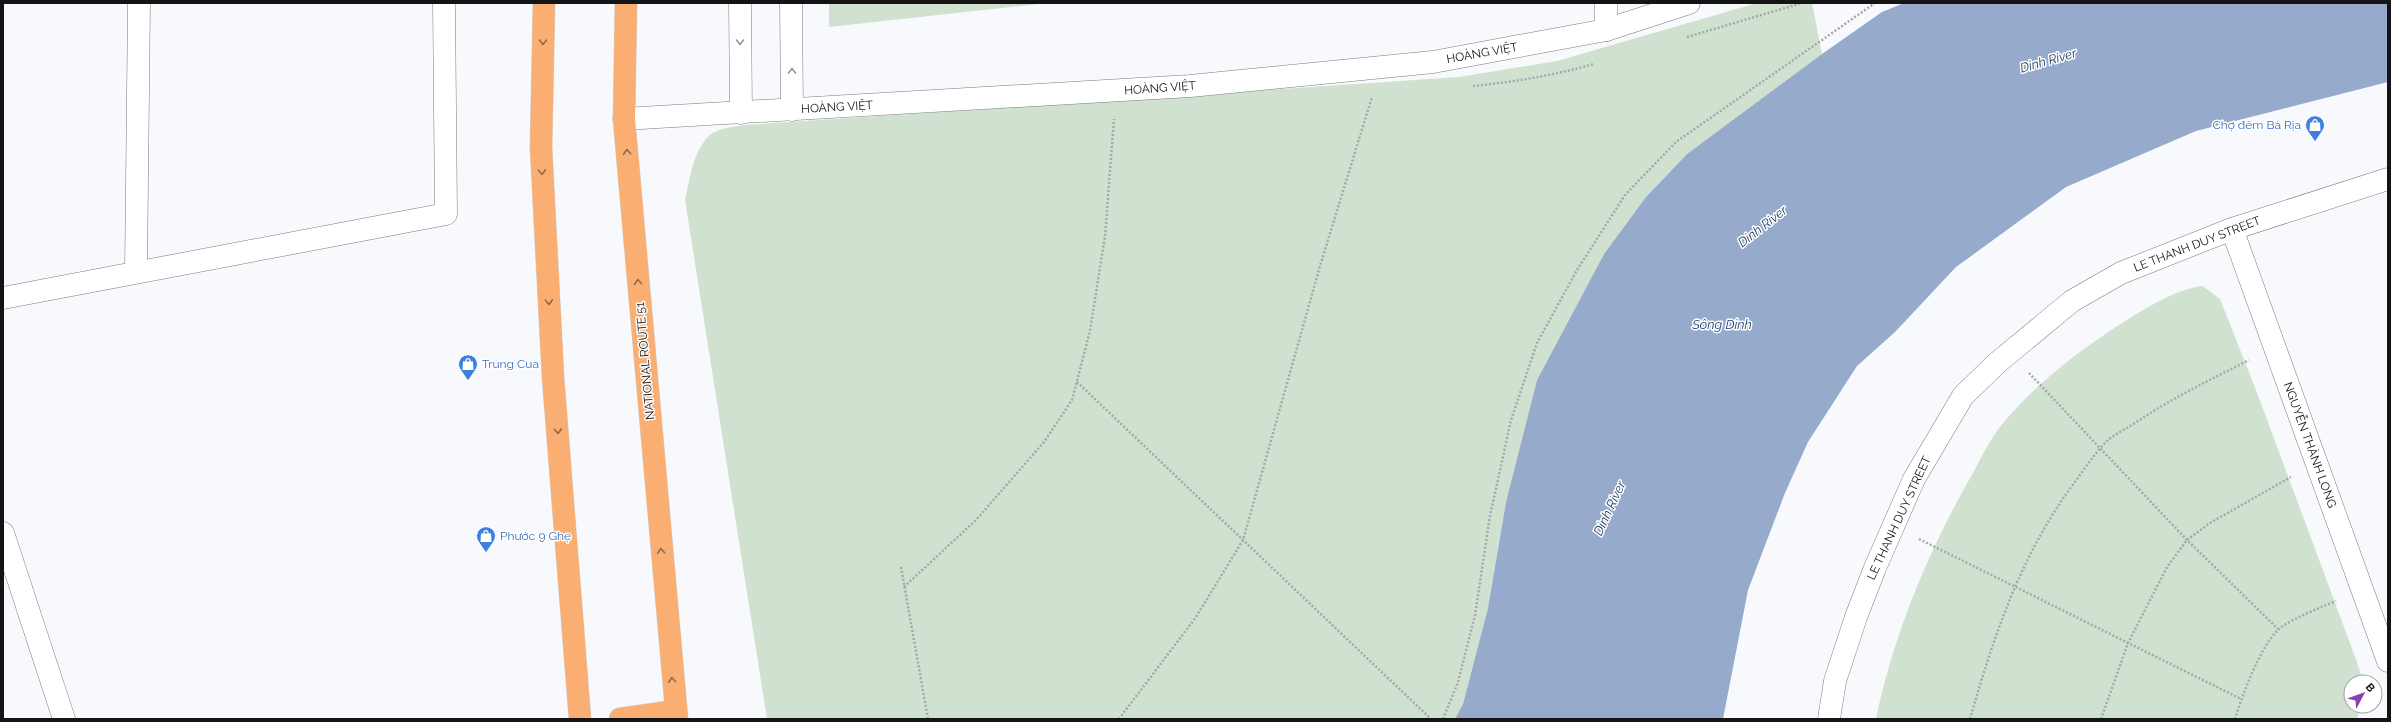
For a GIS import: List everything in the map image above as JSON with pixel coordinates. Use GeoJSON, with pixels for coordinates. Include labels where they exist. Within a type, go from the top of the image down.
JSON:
{"type":"FeatureCollection","features":[{"type":"Feature","properties":{"kind":"highway"},"geometry":{"type":"LineString","coordinates":[[544,3],[541,147],[553,377],[580,719]]}},
{"type":"Feature","properties":{"kind":"highway","name":"NATIONAL ROUTE 51"},"geometry":{"type":"LineString","coordinates":[[626,3],[624,119],[676,715]]}},
{"type":"Feature","properties":{"kind":"highway"},"geometry":{"type":"LineString","coordinates":[[620,719],[676,715]]}},
{"type":"Feature","properties":{"kind":"street"},"geometry":{"type":"LineString","coordinates":[[136,272],[139,3]]}},
{"type":"Feature","properties":{"kind":"street"},"geometry":{"type":"LineString","coordinates":[[3,298],[446,214],[444,3]]}},
{"type":"Feature","properties":{"kind":"street"},"geometry":{"type":"LineString","coordinates":[[740,3],[741,113]]}},
{"type":"Feature","properties":{"kind":"street"},"geometry":{"type":"LineString","coordinates":[[791,3],[792,110]]}},
{"type":"Feature","properties":{"kind":"street"},"geometry":{"type":"LineString","coordinates":[[1606,3],[1606,30]]}},
{"type":"Feature","properties":{"kind":"street","name":"HOÀNG VIỆT"},"geometry":{"type":"LineString","coordinates":[[624,119],[1190,86],[1433,62],[1606,30],[1689,3]]}},
{"type":"Feature","properties":{"kind":"street","name":"LE THANH DUY STREET"},"geometry":{"type":"LineString","coordinates":[[1829,719],[1835,681],[1856,617],[1893,527],[1914,479],[1963,396],[2009,352],[2072,301],[2121,273],[2232,229],[2388,179]]}},
{"type":"Feature","properties":{"kind":"street","name":"NGUYỄN THÀNH LONG"},"geometry":{"type":"LineString","coordinates":[[2232,229],[2388,661]]}},
{"type":"Feature","properties":{"kind":"street"},"geometry":{"type":"LineString","coordinates":[[3,533],[64,719]]}},
{"type":"Feature","properties":{"kind":"path"},"geometry":{"type":"LineString","coordinates":[[1444,719],[1458,682],[1475,615],[1490,516],[1511,420],[1537,343],[1577,270],[1625,195],[1676,142],[1874,3]]}},
{"type":"Feature","properties":{"kind":"path"},"geometry":{"type":"LineString","coordinates":[[1119,719],[1196,617],[1243,540],[1320,266],[1373,95]]}},
{"type":"Feature","properties":{"kind":"path"},"geometry":{"type":"LineString","coordinates":[[904,587],[976,520],[1044,442],[1072,400],[1090,331],[1105,236],[1114,114]]}},
{"type":"Feature","properties":{"kind":"path"},"geometry":{"type":"LineString","coordinates":[[1970,719],[1983,676],[2015,585],[2057,506],[2108,441],[2185,391],[2274,347]]}},
{"type":"Feature","properties":{"kind":"path"},"geometry":{"type":"LineString","coordinates":[[2009,352],[2187,540],[2278,629]]}},
{"type":"Feature","properties":{"kind":"path"},"geometry":{"type":"LineString","coordinates":[[1077,382],[1431,719]]}},
{"type":"Feature","properties":{"kind":"path"},"geometry":{"type":"LineString","coordinates":[[2101,719],[2128,643],[2167,566],[2187,540],[2246,501],[2317,465]]}},
{"type":"Feature","properties":{"kind":"path"},"geometry":{"type":"LineString","coordinates":[[1893,527],[2015,585],[2241,699]]}},
{"type":"Feature","properties":{"kind":"path"},"geometry":{"type":"LineString","coordinates":[[901,567],[928,719]]}},
{"type":"Feature","properties":{"kind":"path"},"geometry":{"type":"LineString","coordinates":[[2235,719],[2241,699],[2264,650],[2278,629],[2362,590]]}},
{"type":"Feature","properties":{"kind":"green space"},"geometry":{"type":"Polygon","coordinates":[[[829,3],[1047,3],[829,27],[829,3]]]}},
{"type":"Feature","properties":{"kind":"green space"},"geometry":{"type":"Polygon","coordinates":[[[1757,3],[1812,3],[1822,54],[1687,154],[1646,197],[1604,254],[1537,380],[1506,502],[1488,608],[1463,704],[1455,719],[767,719],[685,200],[690,176],[698,152],[710,135],[724,128],[745,125],[1459,77],[1557,61],[1757,3]]]}},
{"type":"Feature","properties":{"kind":"green space"},"geometry":{"type":"Polygon","coordinates":[[[2203,286],[2220,299],[2256,390],[2357,662],[2361,674],[2343,674],[2343,714],[2359,714],[2357,718],[1876,719],[1893,655],[1915,592],[1942,531],[1987,447],[1999,428],[2044,381],[2103,335],[2160,301],[2182,291],[2203,286]]]}},
{"type":"Feature","properties":{"kind":"water","name":"Sông Dinh"},"geometry":{"type":"Polygon","coordinates":[[[1904,3],[2388,3],[2388,82],[2196,131],[2066,187],[1956,267],[1895,332],[1857,366],[1808,442],[1785,493],[1748,590],[1723,719],[1455,719],[1463,704],[1488,608],[1506,502],[1537,380],[1604,254],[1646,197],[1687,154],[1822,54],[1882,12],[1904,3]]]}},
{"type":"Feature","properties":{"kind":"place","name":"Chợ đêm Bà Rịa"},"geometry":{"type":"Point","coordinates":[2315,142]}},
{"type":"Feature","properties":{"kind":"place","name":"Trung Cua"},"geometry":{"type":"Point","coordinates":[468,381]}},
{"type":"Feature","properties":{"kind":"place","name":"Phước 9 Ghẹ"},"geometry":{"type":"Point","coordinates":[486,553]}},
{"type":"Feature","properties":{"kind":"water label","name":"Dinh River"},"geometry":{"type":"Point","coordinates":[2048,60]}},
{"type":"Feature","properties":{"kind":"water label","name":"Dinh River"},"geometry":{"type":"Point","coordinates":[1762,226]}},
{"type":"Feature","properties":{"kind":"water label","name":"Dinh River"},"geometry":{"type":"Point","coordinates":[1609,508]}}]}
